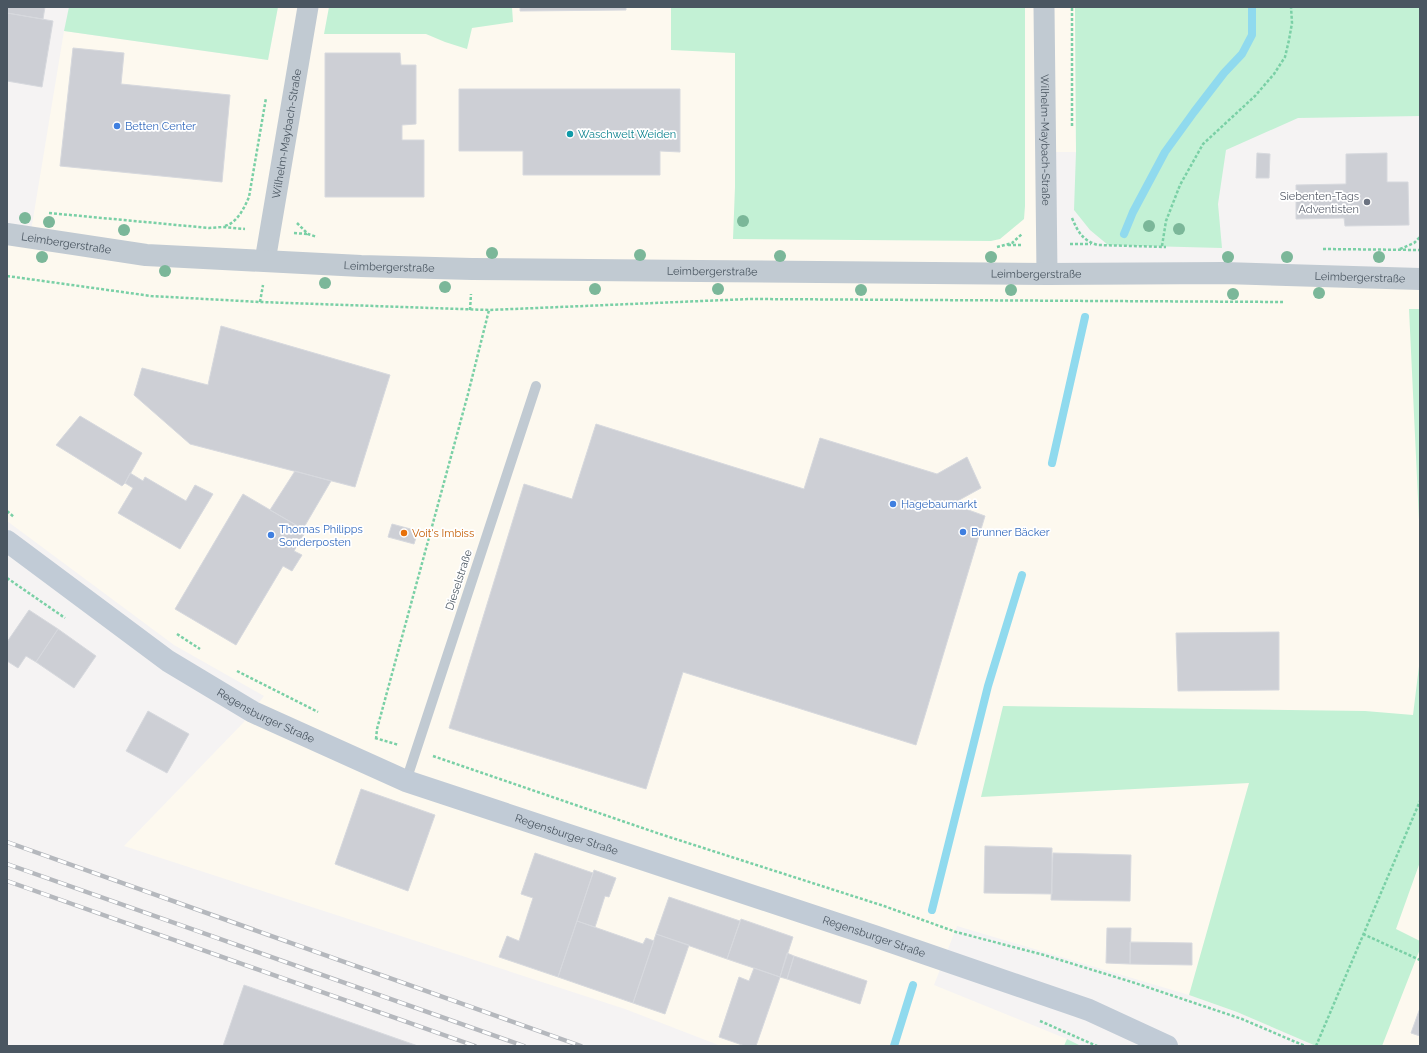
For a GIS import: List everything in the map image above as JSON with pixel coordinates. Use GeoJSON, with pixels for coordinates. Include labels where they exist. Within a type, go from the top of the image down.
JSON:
{"type":"FeatureCollection","features":[{"type":"Feature","properties":{"kind":"main road","name":"Regensburger Straße"},"geometry":{"type":"LineString","coordinates":[[7,541],[168,661],[253,712],[372,767],[406,781],[859,931],[1090,1010],[1168,1046]]}},
{"type":"Feature","properties":{"kind":"street","name":"Wilhelm-Maybach-Straße"},"geometry":{"type":"LineString","coordinates":[[266,261],[308,7]]}},
{"type":"Feature","properties":{"kind":"street","name":"Wilhelm-Maybach-Straße"},"geometry":{"type":"LineString","coordinates":[[1044,7],[1047,274]]}},
{"type":"Feature","properties":{"kind":"street","name":"Leimbergerstraße"},"geometry":{"type":"LineString","coordinates":[[7,234],[146,255],[361,266],[472,269],[1047,274],[1224,273],[1420,279]]}},
{"type":"Feature","properties":{"kind":"lane","name":"Dieselstraße"},"geometry":{"type":"LineString","coordinates":[[406,781],[536,386]]}},
{"type":"Feature","properties":{"kind":"path"},"geometry":{"type":"LineString","coordinates":[[1072,7],[1072,126]]}},
{"type":"Feature","properties":{"kind":"path"},"geometry":{"type":"LineString","coordinates":[[1162,246],[1166,221],[1180,185],[1203,144],[1255,96],[1274,74],[1285,57],[1292,23],[1292,7]]}},
{"type":"Feature","properties":{"kind":"path"},"geometry":{"type":"LineString","coordinates":[[42,213],[209,228],[230,225],[236,220],[248,197],[267,94]]}},
{"type":"Feature","properties":{"kind":"path"},"geometry":{"type":"LineString","coordinates":[[1071,213],[1079,233],[1092,244],[1169,247]]}},
{"type":"Feature","properties":{"kind":"path"},"geometry":{"type":"LineString","coordinates":[[990,247],[998,247],[1012,243],[1024,232]]}},
{"type":"Feature","properties":{"kind":"path"},"geometry":{"type":"LineString","coordinates":[[308,234],[321,238]]}},
{"type":"Feature","properties":{"kind":"path"},"geometry":{"type":"LineString","coordinates":[[1397,249],[1414,243],[1420,237]]}},
{"type":"Feature","properties":{"kind":"path"},"geometry":{"type":"LineString","coordinates":[[1320,249],[1420,250]]}},
{"type":"Feature","properties":{"kind":"path"},"geometry":{"type":"LineString","coordinates":[[7,276],[151,296],[260,302],[489,310],[749,299],[1284,302]]}},
{"type":"Feature","properties":{"kind":"path"},"geometry":{"type":"LineString","coordinates":[[372,767],[380,722],[489,310]]}},
{"type":"Feature","properties":{"kind":"path"},"geometry":{"type":"LineString","coordinates":[[7,512],[18,520]]}},
{"type":"Feature","properties":{"kind":"path"},"geometry":{"type":"LineString","coordinates":[[170,630],[203,651]]}},
{"type":"Feature","properties":{"kind":"path"},"geometry":{"type":"LineString","coordinates":[[230,668],[322,714]]}},
{"type":"Feature","properties":{"kind":"path"},"geometry":{"type":"LineString","coordinates":[[369,735],[663,836],[884,906],[956,932],[1044,955],[1135,983],[1242,1019],[1305,1046]]}},
{"type":"Feature","properties":{"kind":"path"},"geometry":{"type":"LineString","coordinates":[[1316,1046],[1420,801]]}},
{"type":"Feature","properties":{"kind":"path"},"geometry":{"type":"LineString","coordinates":[[1363,934],[1420,960]]}},
{"type":"Feature","properties":{"kind":"shaded area"},"geometry":{"type":"Polygon","coordinates":[[[278,7],[1075,7],[1076,152],[1045,152],[1047,274],[1420,279],[1420,1046],[1316,1046],[1237,1012],[1189,995],[957,926],[934,985],[1067,1039],[1064,1046],[721,1046],[625,1009],[124,846],[243,723],[264,696],[174,645],[7,521],[7,234],[30,237],[64,31],[268,60],[278,7]]]}},
{"type":"Feature","properties":{"kind":"green space"},"geometry":{"type":"Polygon","coordinates":[[[69,7],[278,7],[268,60],[64,31],[69,7]]]}},
{"type":"Feature","properties":{"kind":"green space"},"geometry":{"type":"Polygon","coordinates":[[[329,7],[512,7],[513,22],[472,28],[467,49],[426,34],[324,34],[329,7]]]}},
{"type":"Feature","properties":{"kind":"green space"},"geometry":{"type":"Polygon","coordinates":[[[671,7],[1025,7],[1024,219],[1000,239],[991,241],[733,239],[735,187],[735,53],[671,50],[671,7]]]}},
{"type":"Feature","properties":{"kind":"green space"},"geometry":{"type":"Polygon","coordinates":[[[1075,7],[1420,7],[1420,116],[1298,118],[1226,150],[1218,204],[1222,248],[1108,245],[1090,230],[1074,210],[1076,152],[1075,7]]]}},
{"type":"Feature","properties":{"kind":"green space"},"geometry":{"type":"Polygon","coordinates":[[[1409,309],[1420,309],[1420,541],[1409,309]]]}},
{"type":"Feature","properties":{"kind":"green space"},"geometry":{"type":"Polygon","coordinates":[[[1420,658],[1420,862],[1396,929],[1420,941],[1420,949],[1382,1046],[1316,1046],[1237,1012],[1189,995],[1249,783],[981,797],[1003,706],[1365,711],[1413,715],[1420,658]]]}},
{"type":"Feature","properties":{"kind":"green space"},"geometry":{"type":"Polygon","coordinates":[[[1067,1039],[1081,1046],[1064,1046],[1067,1039]]]}},
{"type":"Feature","properties":{"kind":"building"},"geometry":{"type":"Polygon","coordinates":[[[7,7],[45,7],[43,19],[7,13],[7,7]]]}},
{"type":"Feature","properties":{"kind":"building"},"geometry":{"type":"Polygon","coordinates":[[[520,7],[626,7],[626,10],[520,11],[520,7]]]}},
{"type":"Feature","properties":{"kind":"building"},"geometry":{"type":"Polygon","coordinates":[[[7,13],[53,21],[42,87],[7,81],[7,13]]]}},
{"type":"Feature","properties":{"kind":"building"},"geometry":{"type":"Polygon","coordinates":[[[73,48],[124,53],[121,84],[230,95],[222,182],[60,166],[73,48]]]}},
{"type":"Feature","properties":{"kind":"building"},"geometry":{"type":"Polygon","coordinates":[[[325,53],[400,53],[401,65],[416,65],[416,124],[402,125],[402,140],[424,140],[424,197],[325,197],[325,53]]]}},
{"type":"Feature","properties":{"kind":"building","name":"Waschwelt Weiden"},"geometry":{"type":"Polygon","coordinates":[[[459,89],[680,89],[680,152],[660,151],[660,175],[523,175],[523,151],[459,151],[459,89]]]}},
{"type":"Feature","properties":{"kind":"building"},"geometry":{"type":"Polygon","coordinates":[[[1257,153],[1270,154],[1269,178],[1256,178],[1257,153]]]}},
{"type":"Feature","properties":{"kind":"building"},"geometry":{"type":"Polygon","coordinates":[[[1387,153],[1387,182],[1408,182],[1409,225],[1345,226],[1344,218],[1296,219],[1296,185],[1346,184],[1346,154],[1387,153]]]}},
{"type":"Feature","properties":{"kind":"building"},"geometry":{"type":"Polygon","coordinates":[[[221,326],[390,375],[355,487],[190,444],[134,395],[142,368],[208,385],[221,326]]]}},
{"type":"Feature","properties":{"kind":"building"},"geometry":{"type":"Polygon","coordinates":[[[80,416],[142,453],[122,486],[56,445],[80,416]]]}},
{"type":"Feature","properties":{"kind":"building"},"geometry":{"type":"Polygon","coordinates":[[[596,424],[804,489],[820,438],[937,474],[967,457],[981,488],[952,504],[985,516],[916,745],[683,672],[646,789],[449,728],[524,484],[572,499],[596,424]]]}},
{"type":"Feature","properties":{"kind":"building"},"geometry":{"type":"Polygon","coordinates":[[[295,471],[331,481],[303,529],[270,510],[295,471]]]}},
{"type":"Feature","properties":{"kind":"building"},"geometry":{"type":"Polygon","coordinates":[[[130,473],[143,481],[145,477],[186,501],[195,485],[213,494],[180,549],[118,513],[133,488],[125,483],[130,473]]]}},
{"type":"Feature","properties":{"kind":"building"},"geometry":{"type":"Polygon","coordinates":[[[243,494],[306,531],[294,551],[302,555],[292,571],[283,566],[236,645],[175,609],[243,494]]]}},
{"type":"Feature","properties":{"kind":"building"},"geometry":{"type":"Polygon","coordinates":[[[392,524],[418,531],[414,544],[388,537],[392,524]]]}},
{"type":"Feature","properties":{"kind":"building"},"geometry":{"type":"Polygon","coordinates":[[[29,610],[58,629],[36,662],[26,656],[18,668],[7,661],[7,642],[29,610]]]}},
{"type":"Feature","properties":{"kind":"building"},"geometry":{"type":"Polygon","coordinates":[[[58,629],[96,656],[74,688],[36,662],[58,629]]]}},
{"type":"Feature","properties":{"kind":"building"},"geometry":{"type":"Polygon","coordinates":[[[1279,632],[1279,690],[1178,691],[1176,633],[1279,632]]]}},
{"type":"Feature","properties":{"kind":"building"},"geometry":{"type":"Polygon","coordinates":[[[148,711],[189,734],[167,773],[126,751],[148,711]]]}},
{"type":"Feature","properties":{"kind":"building"},"geometry":{"type":"Polygon","coordinates":[[[361,789],[435,815],[408,891],[335,864],[361,789]]]}},
{"type":"Feature","properties":{"kind":"building"},"geometry":{"type":"Polygon","coordinates":[[[985,846],[1052,848],[1052,894],[984,893],[985,846]]]}},
{"type":"Feature","properties":{"kind":"building"},"geometry":{"type":"Polygon","coordinates":[[[535,853],[593,873],[558,977],[499,957],[507,936],[519,941],[533,898],[521,894],[535,853]]]}},
{"type":"Feature","properties":{"kind":"building"},"geometry":{"type":"Polygon","coordinates":[[[1053,853],[1131,855],[1130,901],[1051,900],[1053,853]]]}},
{"type":"Feature","properties":{"kind":"building"},"geometry":{"type":"Polygon","coordinates":[[[594,870],[616,878],[609,897],[605,896],[595,927],[577,921],[594,870]]]}},
{"type":"Feature","properties":{"kind":"building"},"geometry":{"type":"Polygon","coordinates":[[[669,897],[740,921],[727,959],[656,934],[669,897]]]}},
{"type":"Feature","properties":{"kind":"building"},"geometry":{"type":"Polygon","coordinates":[[[741,919],[793,937],[780,977],[727,959],[741,919]]]}},
{"type":"Feature","properties":{"kind":"building"},"geometry":{"type":"Polygon","coordinates":[[[577,921],[643,944],[646,938],[654,941],[633,1003],[558,977],[577,921]]]}},
{"type":"Feature","properties":{"kind":"building"},"geometry":{"type":"Polygon","coordinates":[[[1107,928],[1131,928],[1130,964],[1106,963],[1107,928]]]}},
{"type":"Feature","properties":{"kind":"building"},"geometry":{"type":"Polygon","coordinates":[[[656,934],[689,945],[665,1014],[633,1003],[656,934]]]}},
{"type":"Feature","properties":{"kind":"building"},"geometry":{"type":"Polygon","coordinates":[[[1130,942],[1192,943],[1192,965],[1130,964],[1130,942]]]}},
{"type":"Feature","properties":{"kind":"building"},"geometry":{"type":"Polygon","coordinates":[[[787,953],[794,956],[787,979],[780,977],[787,953]]]}},
{"type":"Feature","properties":{"kind":"building"},"geometry":{"type":"Polygon","coordinates":[[[794,956],[867,981],[860,1004],[787,979],[794,956]]]}},
{"type":"Feature","properties":{"kind":"building"},"geometry":{"type":"Polygon","coordinates":[[[754,968],[780,977],[756,1046],[745,1046],[719,1037],[739,977],[749,981],[754,968]]]}},
{"type":"Feature","properties":{"kind":"building"},"geometry":{"type":"Polygon","coordinates":[[[244,985],[418,1046],[223,1046],[244,985]]]}},
{"type":"Feature","properties":{"kind":"building"},"geometry":{"type":"Polygon","coordinates":[[[1420,1008],[1420,1036],[1411,1033],[1420,1008]]]}},
{"type":"Feature","properties":{"kind":"waterway"},"geometry":{"type":"LineString","coordinates":[[1124,234],[1133,212],[1165,152],[1224,73],[1242,54],[1252,35],[1252,7]]}},
{"type":"Feature","properties":{"kind":"waterway"},"geometry":{"type":"LineString","coordinates":[[1052,463],[1085,317]]}},
{"type":"Feature","properties":{"kind":"waterway"},"geometry":{"type":"LineString","coordinates":[[932,910],[988,686],[1022,575]]}},
{"type":"Feature","properties":{"kind":"waterway"},"geometry":{"type":"LineString","coordinates":[[894,1046],[913,985]]}},
{"type":"Feature","properties":{"kind":"railway"},"geometry":{"type":"LineString","coordinates":[[7,842],[581,1046]]}},
{"type":"Feature","properties":{"kind":"railway"},"geometry":{"type":"LineString","coordinates":[[7,864],[524,1046]]}},
{"type":"Feature","properties":{"kind":"railway"},"geometry":{"type":"LineString","coordinates":[[7,881],[475,1046]]}},
{"type":"Feature","properties":{"kind":"place","name":"Betten Center"},"geometry":{"type":"Point","coordinates":[117,126]}},
{"type":"Feature","properties":{"kind":"place","name":"Waschwelt Weiden"},"geometry":{"type":"Point","coordinates":[570,134]}},
{"type":"Feature","properties":{"kind":"place","name":"Siebenten-Tags Adventisten"},"geometry":{"type":"Point","coordinates":[1367,202]}},
{"type":"Feature","properties":{"kind":"place","name":"Hagebaumarkt"},"geometry":{"type":"Point","coordinates":[893,504]}},
{"type":"Feature","properties":{"kind":"place","name":"Brunner Bäcker"},"geometry":{"type":"Point","coordinates":[963,532]}},
{"type":"Feature","properties":{"kind":"place","name":"Voit's Imbiss"},"geometry":{"type":"Point","coordinates":[404,533]}},
{"type":"Feature","properties":{"kind":"place","name":"Thomas Philipps Sonderposten"},"geometry":{"type":"Point","coordinates":[271,535]}}]}
